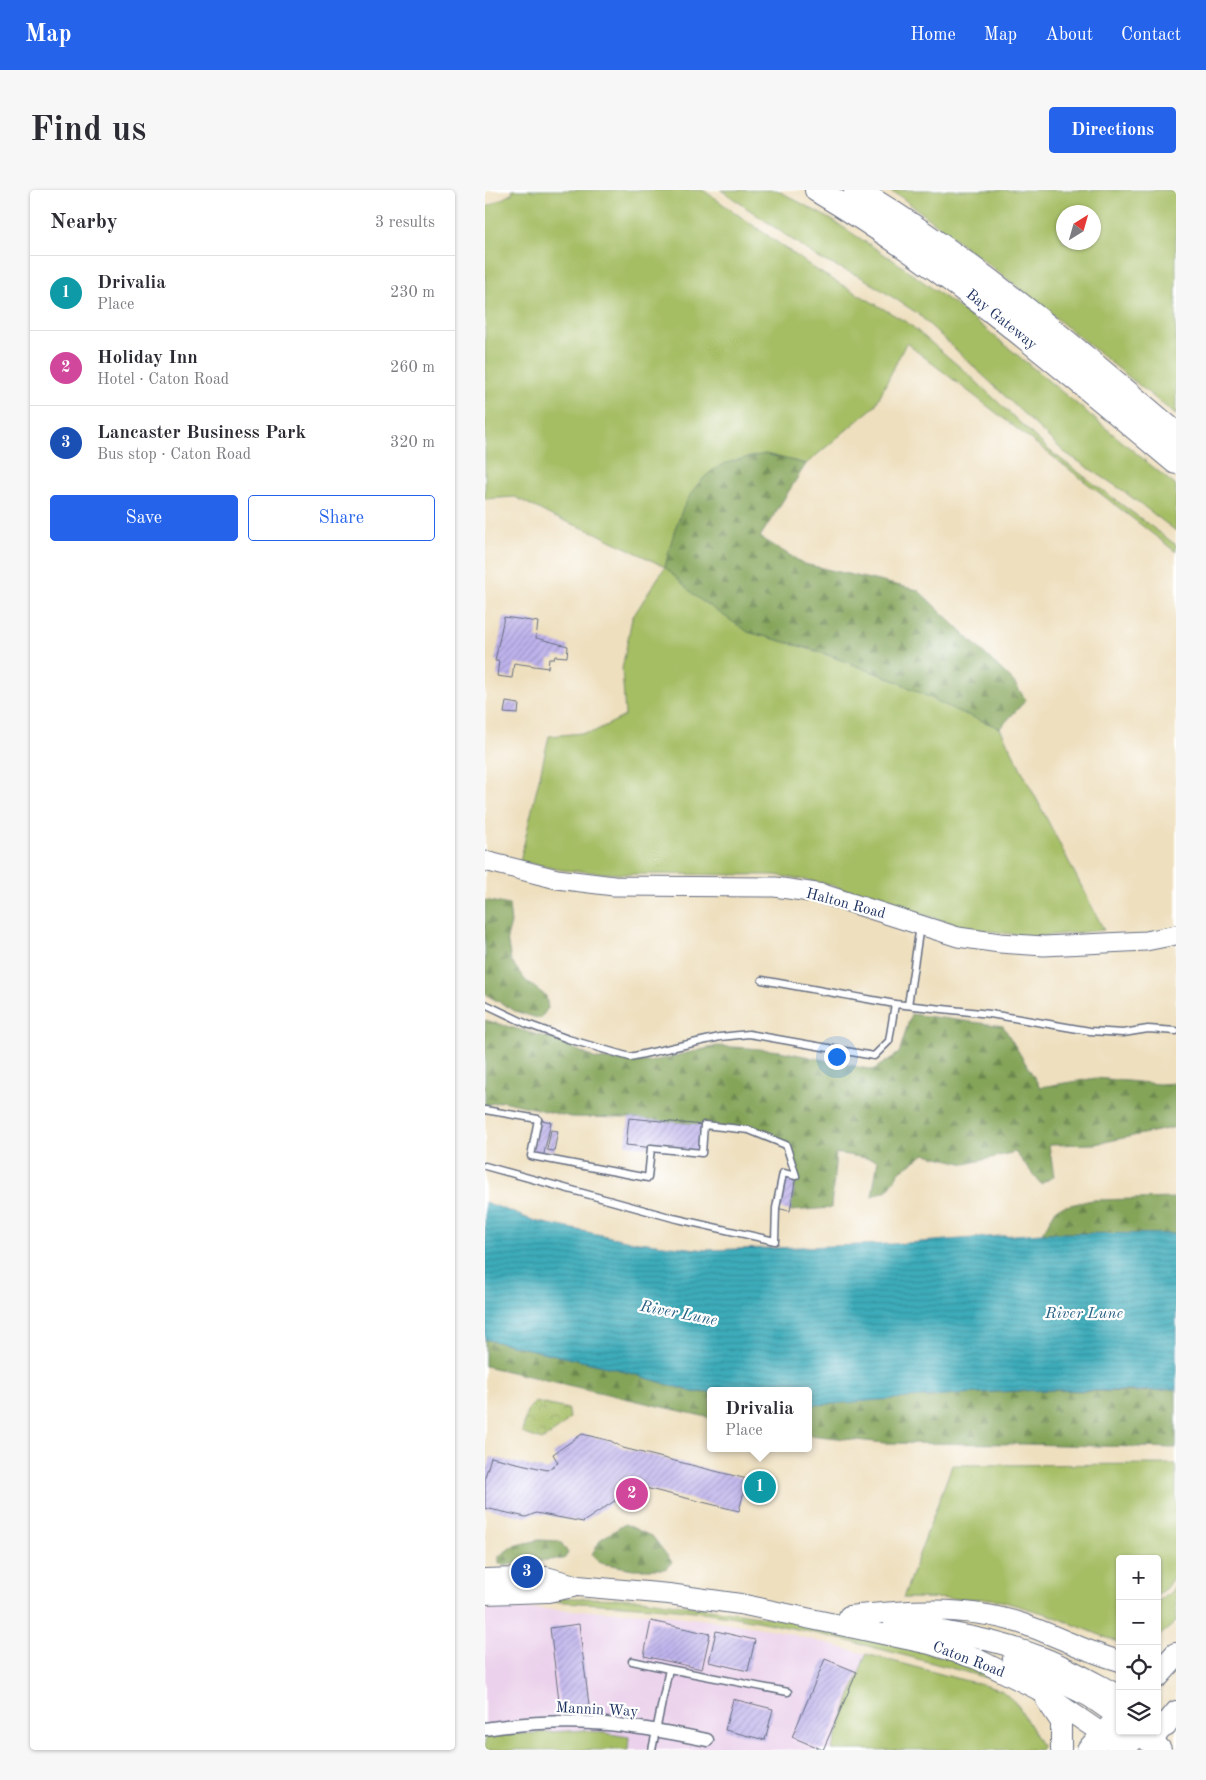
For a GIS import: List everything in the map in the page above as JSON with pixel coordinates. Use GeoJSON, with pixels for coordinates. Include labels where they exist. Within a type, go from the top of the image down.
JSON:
{"type":"FeatureCollection","features":[{"type":"Feature","properties":{"kind":"highway","name":"Bay Gateway"},"geometry":{"type":"LineString","coordinates":[[817,190],[871,222],[955,282],[1176,462]]}},
{"type":"Feature","properties":{"kind":"highway","name":"Bay Gateway"},"geometry":{"type":"LineString","coordinates":[[856,190],[970,265],[1176,434]]}},
{"type":"Feature","properties":{"kind":"highway"},"geometry":{"type":"LineString","coordinates":[[1161,1672],[1176,1655]]}},
{"type":"Feature","properties":{"kind":"main road","name":"Caton Road"},"geometry":{"type":"LineString","coordinates":[[485,1579],[546,1577],[578,1586],[669,1594],[793,1614],[931,1644],[977,1659],[1037,1689],[1116,1724]]}},
{"type":"Feature","properties":{"kind":"main road","name":"Caton Road"},"geometry":{"type":"LineString","coordinates":[[485,1594],[548,1592],[578,1586]]}},
{"type":"Feature","properties":{"kind":"main road"},"geometry":{"type":"LineString","coordinates":[[849,1616],[909,1609],[945,1610],[989,1616],[1034,1628],[1116,1659]]}},
{"type":"Feature","properties":{"kind":"main road","name":"Caton Road"},"geometry":{"type":"LineString","coordinates":[[793,1614],[825,1613],[849,1616],[943,1631],[984,1640],[1044,1658],[1116,1694]]}},
{"type":"Feature","properties":{"kind":"main road"},"geometry":{"type":"LineString","coordinates":[[984,1640],[1016,1661],[1090,1697],[1116,1717]]}},
{"type":"Feature","properties":{"kind":"main road"},"geometry":{"type":"LineString","coordinates":[[1161,1656],[1176,1650]]}},
{"type":"Feature","properties":{"kind":"main road"},"geometry":{"type":"LineString","coordinates":[[1037,1689],[1054,1709],[1061,1722],[1061,1750]]}},
{"type":"Feature","properties":{"kind":"street","name":"Halton Road"},"geometry":{"type":"LineString","coordinates":[[485,861],[557,879],[614,886],[775,888],[823,894],[965,938],[1043,946],[1146,940],[1176,935]]}},
{"type":"Feature","properties":{"kind":"street","name":"Mannin Way"},"geometry":{"type":"LineString","coordinates":[[485,1729],[551,1722],[583,1721],[656,1729],[707,1740]]}},
{"type":"Feature","properties":{"kind":"lane"},"geometry":{"type":"LineString","coordinates":[[908,1005],[920,925]]}},
{"type":"Feature","properties":{"kind":"lane"},"geometry":{"type":"LineString","coordinates":[[762,980],[895,1004],[990,1014],[1091,1031],[1123,1033],[1148,1029],[1176,1031]]}},
{"type":"Feature","properties":{"kind":"lane"},"geometry":{"type":"LineString","coordinates":[[485,1004],[560,1036],[630,1057],[720,1037],[749,1034],[874,1056],[889,1041],[895,1004]]}},
{"type":"Feature","properties":{"kind":"lane"},"geometry":{"type":"LineString","coordinates":[[485,1110],[539,1120],[531,1156],[649,1178],[651,1148],[702,1153],[705,1125],[749,1130],[786,1145],[796,1176],[783,1174],[776,1208],[775,1241],[673,1218],[485,1166]]}},
{"type":"Feature","properties":{"kind":"lane"},"geometry":{"type":"LineString","coordinates":[[631,1661],[788,1692]]}},
{"type":"Feature","properties":{"kind":"lane"},"geometry":{"type":"LineString","coordinates":[[652,1750],[669,1669]]}},
{"type":"Feature","properties":{"kind":"shaded area"},"geometry":{"type":"Polygon","coordinates":[[[540,1609],[650,1613],[716,1621],[775,1630],[866,1654],[831,1750],[628,1750],[629,1737],[585,1730],[485,1736],[485,1610],[540,1609]]]}},
{"type":"Feature","properties":{"kind":"green space"},"geometry":{"type":"Polygon","coordinates":[[[512,190],[703,190],[818,271],[908,323],[967,373],[1050,451],[1176,545],[1176,552],[906,343],[875,406],[806,464],[765,454],[748,632],[860,666],[1000,728],[1104,930],[1033,937],[962,927],[824,883],[775,875],[619,874],[562,870],[520,861],[549,736],[593,732],[625,716],[622,669],[632,618],[665,567],[596,533],[554,517],[515,497],[485,499],[485,208],[513,193],[512,190]]]}},
{"type":"Feature","properties":{"kind":"green space"},"geometry":{"type":"Polygon","coordinates":[[[721,190],[777,190],[832,220],[899,264],[970,316],[1176,486],[1176,531],[1122,490],[1064,452],[917,313],[863,278],[820,259],[721,190]]]}},
{"type":"Feature","properties":{"kind":"green space"},"geometry":{"type":"Polygon","coordinates":[[[888,190],[1176,190],[1176,415],[1010,281],[901,197],[888,190]]]}},
{"type":"Feature","properties":{"kind":"green space"},"geometry":{"type":"Polygon","coordinates":[[[765,454],[806,464],[760,537],[804,564],[918,590],[1013,681],[1026,700],[1000,728],[957,711],[896,681],[815,650],[748,632],[696,597],[665,567],[677,522],[691,494],[700,482],[724,464],[765,454]]]}},
{"type":"Feature","properties":{"kind":"green space"},"geometry":{"type":"Polygon","coordinates":[[[485,900],[509,905],[511,923],[507,938],[511,961],[526,981],[546,996],[548,1008],[540,1019],[515,1011],[485,994],[485,900]]]}},
{"type":"Feature","properties":{"kind":"green space"},"geometry":{"type":"Polygon","coordinates":[[[911,1014],[1003,1026],[1040,1087],[1096,1078],[1159,1084],[1176,1083],[1176,1127],[1095,1144],[1049,1145],[1054,1176],[1041,1184],[1015,1152],[966,1164],[925,1154],[900,1171],[888,1190],[872,1196],[878,1160],[836,1153],[831,1208],[790,1211],[796,1176],[786,1145],[749,1130],[629,1118],[571,1117],[503,1101],[485,1105],[485,1020],[556,1040],[596,1059],[649,1062],[717,1046],[780,1051],[873,1070],[899,1053],[911,1014]]]}},
{"type":"Feature","properties":{"kind":"green space"},"geometry":{"type":"Polygon","coordinates":[[[1176,1198],[1176,1234],[1042,1233],[1057,1208],[1092,1200],[1176,1198]]]}},
{"type":"Feature","properties":{"kind":"green space"},"geometry":{"type":"Polygon","coordinates":[[[485,1339],[617,1369],[693,1392],[707,1393],[707,1417],[485,1366],[485,1339]]]}},
{"type":"Feature","properties":{"kind":"green space"},"geometry":{"type":"Polygon","coordinates":[[[1176,1389],[1176,1448],[884,1443],[812,1435],[812,1404],[1041,1390],[1141,1392],[1176,1389]]]}},
{"type":"Feature","properties":{"kind":"green space"},"geometry":{"type":"Polygon","coordinates":[[[535,1402],[568,1409],[570,1418],[560,1428],[542,1440],[522,1433],[527,1411],[535,1402]]]}},
{"type":"Feature","properties":{"kind":"green space"},"geometry":{"type":"Polygon","coordinates":[[[1176,1464],[1176,1573],[1161,1592],[1161,1555],[1116,1555],[1116,1641],[1050,1615],[994,1599],[903,1598],[952,1465],[1176,1464]]]}},
{"type":"Feature","properties":{"kind":"green space"},"geometry":{"type":"Polygon","coordinates":[[[625,1524],[653,1537],[672,1562],[666,1569],[633,1569],[600,1563],[592,1554],[601,1539],[625,1524]]]}},
{"type":"Feature","properties":{"kind":"green space"},"geometry":{"type":"Polygon","coordinates":[[[539,1540],[560,1541],[568,1553],[564,1559],[499,1564],[499,1556],[513,1546],[539,1540]]]}},
{"type":"Feature","properties":{"kind":"green space"},"geometry":{"type":"Polygon","coordinates":[[[1176,1584],[1176,1622],[1161,1635],[1161,1599],[1171,1592],[1176,1584]]]}},
{"type":"Feature","properties":{"kind":"green space"},"geometry":{"type":"Polygon","coordinates":[[[505,1597],[641,1599],[807,1623],[968,1663],[1002,1682],[853,1642],[740,1618],[678,1609],[505,1597]]]}},
{"type":"Feature","properties":{"kind":"green space"},"geometry":{"type":"Polygon","coordinates":[[[866,1654],[1001,1690],[1018,1705],[1042,1747],[1040,1750],[831,1750],[866,1654]]]}},
{"type":"Feature","properties":{"kind":"green space"},"geometry":{"type":"Polygon","coordinates":[[[585,1730],[629,1737],[628,1750],[485,1750],[485,1736],[585,1730]]]}},
{"type":"Feature","properties":{"kind":"water","name":"River Lune"},"geometry":{"type":"Polygon","coordinates":[[[485,1202],[535,1221],[630,1241],[706,1250],[894,1244],[1041,1233],[1176,1234],[1176,1389],[1142,1391],[1012,1391],[813,1405],[812,1387],[707,1387],[707,1392],[693,1392],[617,1369],[485,1339],[485,1202]]]}},
{"type":"Feature","properties":{"kind":"building"},"geometry":{"type":"Polygon","coordinates":[[[504,617],[538,622],[536,638],[568,646],[567,657],[555,656],[554,659],[549,659],[548,668],[514,663],[512,678],[497,676],[499,661],[495,661],[504,617]]]}},
{"type":"Feature","properties":{"kind":"building"},"geometry":{"type":"Polygon","coordinates":[[[506,702],[519,704],[518,714],[504,713],[506,702]]]}},
{"type":"Feature","properties":{"kind":"building"},"geometry":{"type":"Polygon","coordinates":[[[629,1118],[704,1125],[702,1153],[626,1145],[629,1118]]]}},
{"type":"Feature","properties":{"kind":"building"},"geometry":{"type":"Polygon","coordinates":[[[538,1119],[551,1122],[543,1158],[531,1156],[538,1119]]]}},
{"type":"Feature","properties":{"kind":"building"},"geometry":{"type":"Polygon","coordinates":[[[551,1130],[558,1131],[554,1151],[547,1150],[551,1130]]]}},
{"type":"Feature","properties":{"kind":"building"},"geometry":{"type":"Polygon","coordinates":[[[783,1173],[796,1176],[790,1211],[776,1208],[783,1173]]]}},
{"type":"Feature","properties":{"kind":"building"},"geometry":{"type":"Polygon","coordinates":[[[582,1434],[611,1441],[623,1448],[747,1479],[739,1511],[637,1486],[583,1522],[536,1513],[526,1517],[485,1508],[485,1477],[491,1457],[547,1470],[558,1463],[553,1454],[582,1434]]]}},
{"type":"Feature","properties":{"kind":"building"},"geometry":{"type":"Polygon","coordinates":[[[755,1481],[767,1484],[765,1493],[753,1490],[755,1481]]]}},
{"type":"Feature","properties":{"kind":"building"},"geometry":{"type":"Polygon","coordinates":[[[651,1621],[710,1634],[702,1669],[644,1656],[651,1621]]]}},
{"type":"Feature","properties":{"kind":"building"},"geometry":{"type":"Polygon","coordinates":[[[579,1624],[589,1705],[560,1708],[550,1628],[579,1624]]]}},
{"type":"Feature","properties":{"kind":"building"},"geometry":{"type":"Polygon","coordinates":[[[716,1631],[755,1640],[748,1671],[709,1662],[716,1631]]]}},
{"type":"Feature","properties":{"kind":"building"},"geometry":{"type":"Polygon","coordinates":[[[825,1659],[857,1672],[823,1750],[792,1737],[825,1659]]]}},
{"type":"Feature","properties":{"kind":"building"},"geometry":{"type":"Polygon","coordinates":[[[733,1699],[773,1709],[765,1740],[725,1730],[733,1699]]]}},
{"type":"Feature","properties":{"kind":"place","name":"Drivalia"},"geometry":{"type":"Point","coordinates":[760,1487]}},
{"type":"Feature","properties":{"kind":"place","name":"Holiday Inn"},"geometry":{"type":"Point","coordinates":[632,1494]}},
{"type":"Feature","properties":{"kind":"place","name":"Lancaster Business Park"},"geometry":{"type":"Point","coordinates":[527,1572]}}]}
